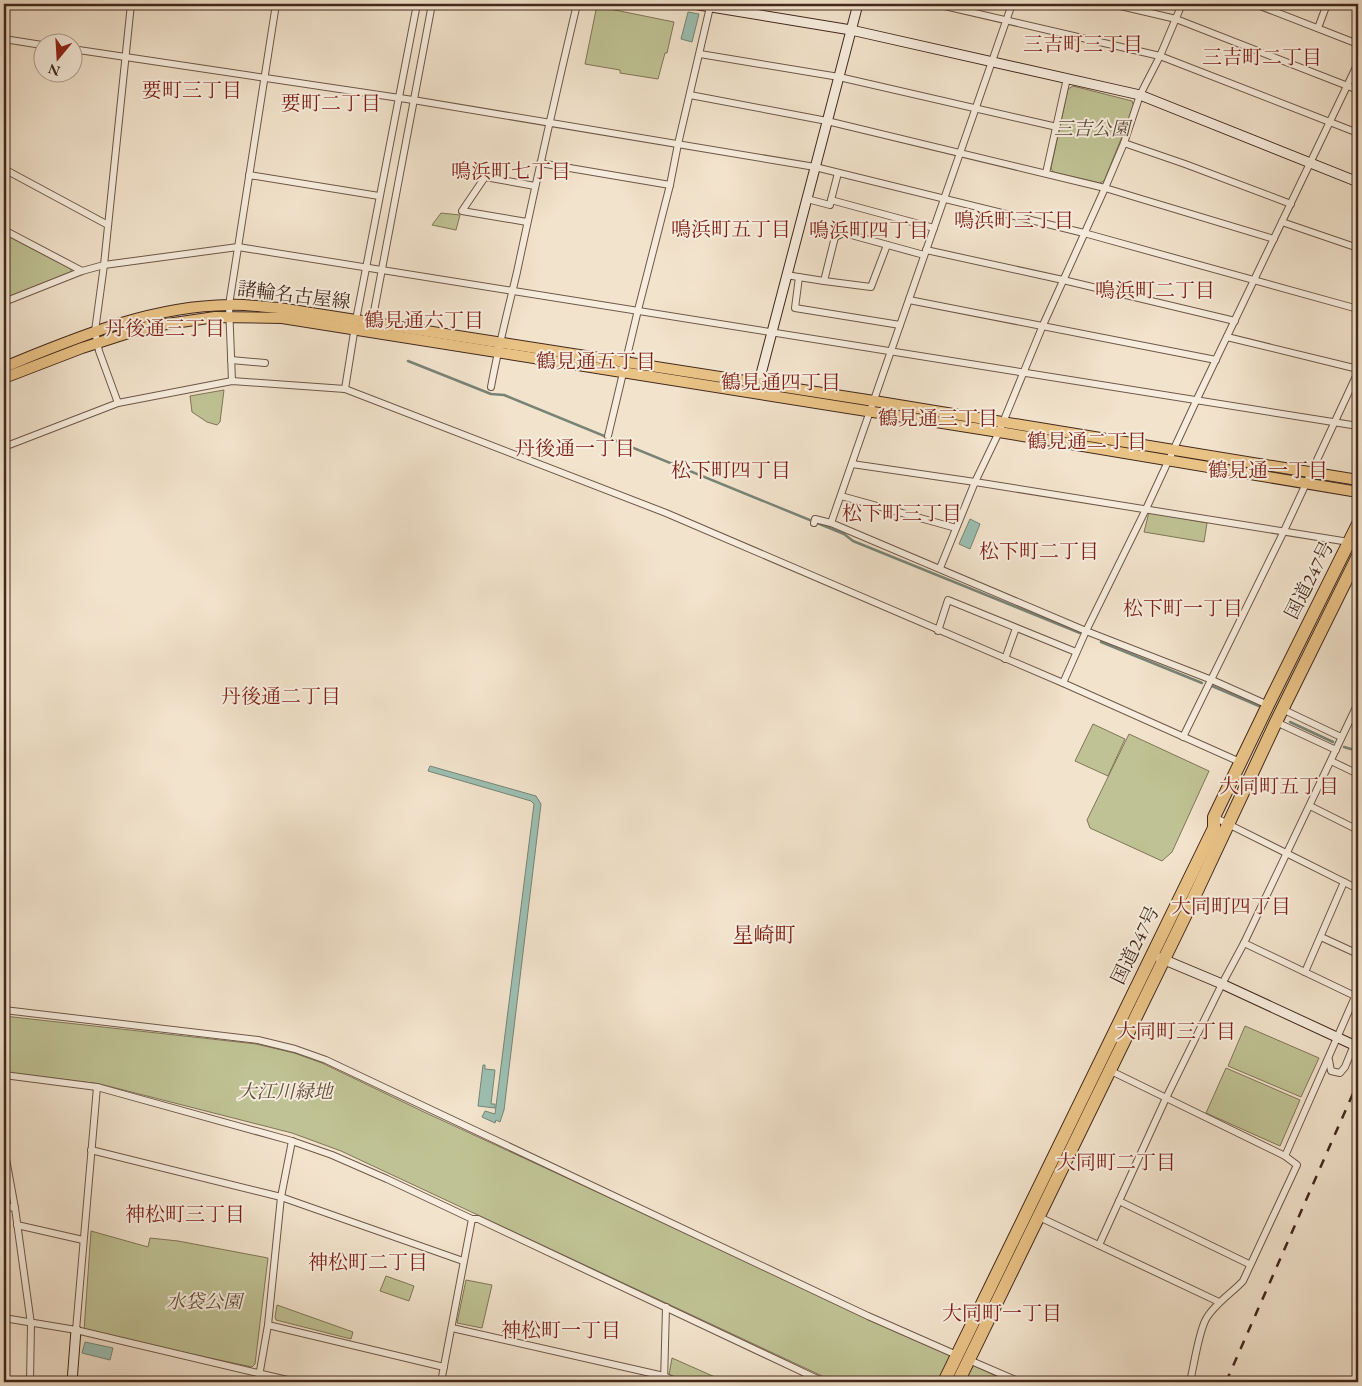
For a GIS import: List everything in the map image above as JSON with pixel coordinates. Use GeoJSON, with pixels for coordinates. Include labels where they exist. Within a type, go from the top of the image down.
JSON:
{"type":"FeatureCollection","features":[{"type":"Feature","properties":{"kind":"highway","name":"国道247号"},"geometry":{"type":"LineString","coordinates":[[1032,1214],[1109,1070],[1214,828],[1214,817],[1358,524]]}},
{"type":"Feature","properties":{"kind":"highway","name":"国道247号"},"geometry":{"type":"LineString","coordinates":[[944,1382],[963,1358],[1157,957],[1229,824],[1282,709],[1358,556]]}},
{"type":"Feature","properties":{"kind":"highway","name":"国道247号"},"geometry":{"type":"LineString","coordinates":[[958,1382],[963,1358]]}},
{"type":"Feature","properties":{"kind":"main road","name":"諸輪名古屋線"},"geometry":{"type":"LineString","coordinates":[[4,367],[94,331],[159,313],[229,305],[279,308],[355,325],[1001,427],[1168,460],[1358,492]]}},
{"type":"Feature","properties":{"kind":"main road","name":"諸輪名古屋線"},"geometry":{"type":"LineString","coordinates":[[4,378],[97,343],[147,327],[215,317],[282,318],[355,325],[372,322],[498,348]]}},
{"type":"Feature","properties":{"kind":"main road","name":"諸輪名古屋線"},"geometry":{"type":"LineString","coordinates":[[1001,427],[1173,449],[1358,480]]}},
{"type":"Feature","properties":{"kind":"street"},"geometry":{"type":"LineString","coordinates":[[118,403],[94,331],[104,265],[131,4]]}},
{"type":"Feature","properties":{"kind":"street"},"geometry":{"type":"LineString","coordinates":[[232,381],[229,305],[276,4]]}},
{"type":"Feature","properties":{"kind":"street"},"geometry":{"type":"LineString","coordinates":[[345,389],[365,268],[417,4]]}},
{"type":"Feature","properties":{"kind":"street"},"geometry":{"type":"LineString","coordinates":[[372,322],[432,4]]}},
{"type":"Feature","properties":{"kind":"street"},"geometry":{"type":"LineString","coordinates":[[491,387],[498,348],[577,4]]}},
{"type":"Feature","properties":{"kind":"street"},"geometry":{"type":"LineString","coordinates":[[693,4],[851,30],[1140,95],[1358,182]]}},
{"type":"Feature","properties":{"kind":"street"},"geometry":{"type":"LineString","coordinates":[[757,388],[858,4]]}},
{"type":"Feature","properties":{"kind":"street"},"geometry":{"type":"LineString","coordinates":[[936,4],[1160,56],[1358,133]]}},
{"type":"Feature","properties":{"kind":"street"},"geometry":{"type":"LineString","coordinates":[[831,523],[1012,4]]}},
{"type":"Feature","properties":{"kind":"street"},"geometry":{"type":"LineString","coordinates":[[1112,4],[1176,19],[1358,90]]}},
{"type":"Feature","properties":{"kind":"street"},"geometry":{"type":"LineString","coordinates":[[940,568],[1043,325],[1106,188],[1140,95],[1160,56],[1182,4]]}},
{"type":"Feature","properties":{"kind":"street"},"geometry":{"type":"LineString","coordinates":[[1255,4],[1358,44]]}},
{"type":"Feature","properties":{"kind":"street"},"geometry":{"type":"LineString","coordinates":[[1318,28],[1327,4]]}},
{"type":"Feature","properties":{"kind":"street"},"geometry":{"type":"LineString","coordinates":[[608,436],[670,185],[710,7]]}},
{"type":"Feature","properties":{"kind":"street"},"geometry":{"type":"LineString","coordinates":[[4,39],[32,43]]}},
{"type":"Feature","properties":{"kind":"street"},"geometry":{"type":"LineString","coordinates":[[82,50],[413,100],[815,167],[1084,233],[1358,309]]}},
{"type":"Feature","properties":{"kind":"street"},"geometry":{"type":"LineString","coordinates":[[700,54],[839,78],[1057,127]]}},
{"type":"Feature","properties":{"kind":"street"},"geometry":{"type":"LineString","coordinates":[[1063,683],[1076,652],[1146,510],[1173,449],[1358,63]]}},
{"type":"Feature","properties":{"kind":"street"},"geometry":{"type":"LineString","coordinates":[[1046,174],[1067,78]]}},
{"type":"Feature","properties":{"kind":"street"},"geometry":{"type":"LineString","coordinates":[[690,95],[827,120],[1106,188],[1274,239]]}},
{"type":"Feature","properties":{"kind":"street"},"geometry":{"type":"LineString","coordinates":[[1124,143],[1291,204]]}},
{"type":"Feature","properties":{"kind":"street"},"geometry":{"type":"LineString","coordinates":[[540,163],[670,185]]}},
{"type":"Feature","properties":{"kind":"street"},"geometry":{"type":"LineString","coordinates":[[4,169],[108,225]]}},
{"type":"Feature","properties":{"kind":"street"},"geometry":{"type":"LineString","coordinates":[[806,199],[830,205],[838,173]]}},
{"type":"Feature","properties":{"kind":"street"},"geometry":{"type":"LineString","coordinates":[[249,175],[380,196]]}},
{"type":"Feature","properties":{"kind":"street"},"geometry":{"type":"LineString","coordinates":[[527,222],[462,211],[485,177],[535,186]]}},
{"type":"Feature","properties":{"kind":"street"},"geometry":{"type":"LineString","coordinates":[[831,200],[934,228]]}},
{"type":"Feature","properties":{"kind":"street"},"geometry":{"type":"LineString","coordinates":[[1282,222],[1358,248]]}},
{"type":"Feature","properties":{"kind":"street"},"geometry":{"type":"LineString","coordinates":[[4,230],[82,271]]}},
{"type":"Feature","properties":{"kind":"street"},"geometry":{"type":"LineString","coordinates":[[824,281],[835,237],[844,233],[925,253],[1063,280],[1235,321]]}},
{"type":"Feature","properties":{"kind":"street"},"geometry":{"type":"LineString","coordinates":[[786,275],[871,287],[887,244]]}},
{"type":"Feature","properties":{"kind":"street"},"geometry":{"type":"LineString","coordinates":[[4,302],[82,271],[104,265],[238,247],[1358,426]]}},
{"type":"Feature","properties":{"kind":"street"},"geometry":{"type":"LineString","coordinates":[[799,277],[795,308],[900,325]]}},
{"type":"Feature","properties":{"kind":"street"},"geometry":{"type":"LineString","coordinates":[[909,300],[1216,360]]}},
{"type":"Feature","properties":{"kind":"street"},"geometry":{"type":"LineString","coordinates":[[1183,737],[1283,533],[1358,370],[1227,337]]}},
{"type":"Feature","properties":{"kind":"street"},"geometry":{"type":"LineString","coordinates":[[231,360],[265,363]]}},
{"type":"Feature","properties":{"kind":"street"},"geometry":{"type":"LineString","coordinates":[[4,446],[118,403],[232,381],[345,389],[666,513],[1063,683],[1240,762]]}},
{"type":"Feature","properties":{"kind":"street"},"geometry":{"type":"LineString","coordinates":[[852,464],[1349,542]]}},
{"type":"Feature","properties":{"kind":"street"},"geometry":{"type":"LineString","coordinates":[[841,496],[956,528]]}},
{"type":"Feature","properties":{"kind":"street"},"geometry":{"type":"LineString","coordinates":[[814,522],[815,519],[831,523],[1086,631],[1268,704]]}},
{"type":"Feature","properties":{"kind":"street"},"geometry":{"type":"LineString","coordinates":[[938,631],[948,600],[1076,652]]}},
{"type":"Feature","properties":{"kind":"street"},"geometry":{"type":"LineString","coordinates":[[1005,659],[1016,628]]}},
{"type":"Feature","properties":{"kind":"street"},"geometry":{"type":"LineString","coordinates":[[1099,1245],[1166,1098],[1244,943],[1358,704]]}},
{"type":"Feature","properties":{"kind":"street"},"geometry":{"type":"LineString","coordinates":[[1282,709],[1341,737]]}},
{"type":"Feature","properties":{"kind":"street"},"geometry":{"type":"LineString","coordinates":[[1276,722],[1336,750]]}},
{"type":"Feature","properties":{"kind":"street"},"geometry":{"type":"LineString","coordinates":[[1331,761],[1358,774]]}},
{"type":"Feature","properties":{"kind":"street"},"geometry":{"type":"LineString","coordinates":[[1310,806],[1358,830]]}},
{"type":"Feature","properties":{"kind":"street"},"geometry":{"type":"LineString","coordinates":[[1214,817],[1358,889]]}},
{"type":"Feature","properties":{"kind":"street"},"geometry":{"type":"LineString","coordinates":[[1305,972],[1344,882]]}},
{"type":"Feature","properties":{"kind":"street"},"geometry":{"type":"LineString","coordinates":[[1321,937],[1358,954]]}},
{"type":"Feature","properties":{"kind":"street"},"geometry":{"type":"LineString","coordinates":[[1244,943],[1357,995],[1285,1156]]}},
{"type":"Feature","properties":{"kind":"street"},"geometry":{"type":"LineString","coordinates":[[1157,957],[1222,984],[1356,1046],[1340,1073],[1331,1071],[1328,1058]]}},
{"type":"Feature","properties":{"kind":"street"},"geometry":{"type":"LineString","coordinates":[[4,1010],[258,1040],[295,1049],[326,1060],[555,1170],[868,1316],[1020,1382]]}},
{"type":"Feature","properties":{"kind":"street"},"geometry":{"type":"LineString","coordinates":[[1109,1070],[1285,1156],[1297,1165],[1243,1281],[1219,1302],[1205,1320],[1190,1382]]}},
{"type":"Feature","properties":{"kind":"street"},"geometry":{"type":"LineString","coordinates":[[4,1075],[97,1087],[292,1141],[332,1155],[478,1219],[824,1382]]}},
{"type":"Feature","properties":{"kind":"street"},"geometry":{"type":"LineString","coordinates":[[72,1382],[97,1087]]}},
{"type":"Feature","properties":{"kind":"street"},"geometry":{"type":"LineString","coordinates":[[258,1382],[268,1324],[281,1197],[292,1141]]}},
{"type":"Feature","properties":{"kind":"street"},"geometry":{"type":"LineString","coordinates":[[4,1148],[15,1208],[31,1324],[30,1382]]}},
{"type":"Feature","properties":{"kind":"street"},"geometry":{"type":"LineString","coordinates":[[91,1150],[281,1197],[463,1261]]}},
{"type":"Feature","properties":{"kind":"street"},"geometry":{"type":"LineString","coordinates":[[1119,1200],[1250,1264]]}},
{"type":"Feature","properties":{"kind":"street"},"geometry":{"type":"LineString","coordinates":[[4,1206],[15,1208]]}},
{"type":"Feature","properties":{"kind":"street"},"geometry":{"type":"LineString","coordinates":[[1032,1214],[1219,1302]]}},
{"type":"Feature","properties":{"kind":"street"},"geometry":{"type":"LineString","coordinates":[[441,1382],[472,1218]]}},
{"type":"Feature","properties":{"kind":"street"},"geometry":{"type":"LineString","coordinates":[[17,1225],[83,1240]]}},
{"type":"Feature","properties":{"kind":"street"},"geometry":{"type":"LineString","coordinates":[[664,1379],[666,1307]]}},
{"type":"Feature","properties":{"kind":"street"},"geometry":{"type":"LineString","coordinates":[[4,1318],[76,1330],[296,1382]]}},
{"type":"Feature","properties":{"kind":"street"},"geometry":{"type":"LineString","coordinates":[[268,1324],[444,1367]]}},
{"type":"Feature","properties":{"kind":"street"},"geometry":{"type":"LineString","coordinates":[[452,1328],[677,1382]]}},
{"type":"Feature","properties":{"kind":"green space"},"geometry":{"type":"Polygon","coordinates":[[[600,7],[674,22],[667,53],[665,53],[658,79],[620,73],[620,70],[585,64],[596,10],[600,7]]]}},
{"type":"Feature","properties":{"kind":"green space","name":"三吉公園"},"geometry":{"type":"Polygon","coordinates":[[[1073,86],[1132,101],[1134,107],[1104,181],[1100,183],[1053,172],[1051,168],[1068,89],[1073,86]]]}},
{"type":"Feature","properties":{"kind":"green space"},"geometry":{"type":"Polygon","coordinates":[[[441,213],[460,215],[456,230],[432,225],[441,213]]]}},
{"type":"Feature","properties":{"kind":"green space"},"geometry":{"type":"Polygon","coordinates":[[[4,234],[71,269],[71,273],[4,299],[4,234]]]}},
{"type":"Feature","properties":{"kind":"green space"},"geometry":{"type":"Polygon","coordinates":[[[224,390],[220,422],[217,425],[207,422],[192,412],[190,396],[224,390]]]}},
{"type":"Feature","properties":{"kind":"green space"},"geometry":{"type":"Polygon","coordinates":[[[1149,512],[1207,523],[1204,542],[1144,532],[1149,512]]]}},
{"type":"Feature","properties":{"kind":"green space"},"geometry":{"type":"Polygon","coordinates":[[[1093,724],[1125,739],[1108,776],[1075,761],[1093,724]]]}},
{"type":"Feature","properties":{"kind":"green space"},"geometry":{"type":"Polygon","coordinates":[[[1129,734],[1209,771],[1172,852],[1162,861],[1090,828],[1087,820],[1129,734]]]}},
{"type":"Feature","properties":{"kind":"green space","name":"大江川緑地"},"geometry":{"type":"Polygon","coordinates":[[[4,1016],[256,1044],[294,1053],[322,1063],[1009,1382],[835,1382],[341,1151],[292,1133],[100,1084],[4,1072],[4,1016]]]}},
{"type":"Feature","properties":{"kind":"green space"},"geometry":{"type":"Polygon","coordinates":[[[1245,1026],[1319,1058],[1301,1097],[1228,1066],[1245,1026]]]}},
{"type":"Feature","properties":{"kind":"green space"},"geometry":{"type":"Polygon","coordinates":[[[1226,1068],[1300,1100],[1280,1146],[1206,1113],[1226,1068]]]}},
{"type":"Feature","properties":{"kind":"green space","name":"水袋公園"},"geometry":{"type":"Polygon","coordinates":[[[91,1231],[148,1247],[150,1238],[178,1241],[268,1258],[255,1364],[252,1367],[84,1331],[91,1231]]]}},
{"type":"Feature","properties":{"kind":"green space"},"geometry":{"type":"Polygon","coordinates":[[[386,1276],[414,1286],[409,1301],[380,1291],[386,1276]]]}},
{"type":"Feature","properties":{"kind":"green space"},"geometry":{"type":"Polygon","coordinates":[[[466,1280],[492,1285],[482,1328],[457,1323],[466,1280]]]}},
{"type":"Feature","properties":{"kind":"green space"},"geometry":{"type":"Polygon","coordinates":[[[277,1305],[353,1332],[351,1339],[276,1320],[277,1305]]]}},
{"type":"Feature","properties":{"kind":"green space"},"geometry":{"type":"Polygon","coordinates":[[[672,1358],[724,1381],[688,1382],[669,1375],[672,1358]]]}},
{"type":"Feature","properties":{"kind":"shaded area"},"geometry":{"type":"Polygon","coordinates":[[[688,12],[699,14],[692,42],[681,39],[688,12]]]}},
{"type":"Feature","properties":{"kind":"shaded area"},"geometry":{"type":"Polygon","coordinates":[[[970,519],[980,524],[970,549],[959,544],[970,519]]]}},
{"type":"Feature","properties":{"kind":"shaded area"},"geometry":{"type":"Polygon","coordinates":[[[430,766],[536,796],[541,804],[504,1110],[500,1122],[496,1120],[495,1123],[482,1117],[485,1111],[495,1114],[534,804],[531,801],[428,771],[430,766]]]}},
{"type":"Feature","properties":{"kind":"shaded area"},"geometry":{"type":"Polygon","coordinates":[[[483,1065],[485,1065],[485,1069],[495,1070],[491,1104],[495,1104],[495,1108],[478,1106],[483,1065]]]}},
{"type":"Feature","properties":{"kind":"shaded area"},"geometry":{"type":"Polygon","coordinates":[[[85,1342],[113,1348],[110,1360],[82,1353],[85,1342]]]}},
{"type":"Feature","properties":{"kind":"waterway"},"geometry":{"type":"LineString","coordinates":[[408,361],[491,394],[504,395],[844,534],[853,541],[1080,633]]}},
{"type":"Feature","properties":{"kind":"waterway"},"geometry":{"type":"LineString","coordinates":[[1101,642],[1202,683]]}},
{"type":"Feature","properties":{"kind":"waterway"},"geometry":{"type":"LineString","coordinates":[[1212,686],[1259,706]]}},
{"type":"Feature","properties":{"kind":"waterway"},"geometry":{"type":"LineString","coordinates":[[1290,722],[1333,742]]}},
{"type":"Feature","properties":{"kind":"waterway"},"geometry":{"type":"LineString","coordinates":[[1344,747],[1358,751]]}},
{"type":"Feature","properties":{"kind":"railway"},"geometry":{"type":"LineString","coordinates":[[1226,1382],[1358,1082]]}},
{"type":"Feature","properties":{"kind":"district","name":"三吉町三丁目"},"geometry":{"type":"Point","coordinates":[1083,44]}},
{"type":"Feature","properties":{"kind":"district","name":"三吉町二丁目"},"geometry":{"type":"Point","coordinates":[1262,57]}},
{"type":"Feature","properties":{"kind":"district","name":"要町三丁目"},"geometry":{"type":"Point","coordinates":[192,90]}},
{"type":"Feature","properties":{"kind":"district","name":"要町二丁目"},"geometry":{"type":"Point","coordinates":[331,103]}},
{"type":"Feature","properties":{"kind":"district","name":"鳴浜町七丁目"},"geometry":{"type":"Point","coordinates":[511,171]}},
{"type":"Feature","properties":{"kind":"district","name":"鳴浜町三丁目"},"geometry":{"type":"Point","coordinates":[1014,220]}},
{"type":"Feature","properties":{"kind":"district","name":"鳴浜町五丁目"},"geometry":{"type":"Point","coordinates":[731,229]}},
{"type":"Feature","properties":{"kind":"district","name":"鳴浜町四丁目"},"geometry":{"type":"Point","coordinates":[869,230]}},
{"type":"Feature","properties":{"kind":"district","name":"鳴浜町二丁目"},"geometry":{"type":"Point","coordinates":[1155,290]}},
{"type":"Feature","properties":{"kind":"district","name":"鶴見通六丁目"},"geometry":{"type":"Point","coordinates":[424,320]}},
{"type":"Feature","properties":{"kind":"district","name":"丹後通三丁目"},"geometry":{"type":"Point","coordinates":[165,328]}},
{"type":"Feature","properties":{"kind":"district","name":"鶴見通五丁目"},"geometry":{"type":"Point","coordinates":[596,361]}},
{"type":"Feature","properties":{"kind":"district","name":"鶴見通四丁目"},"geometry":{"type":"Point","coordinates":[781,382]}},
{"type":"Feature","properties":{"kind":"district","name":"鶴見通三丁目"},"geometry":{"type":"Point","coordinates":[938,418]}},
{"type":"Feature","properties":{"kind":"district","name":"鶴見通二丁目"},"geometry":{"type":"Point","coordinates":[1087,441]}},
{"type":"Feature","properties":{"kind":"district","name":"丹後通一丁目"},"geometry":{"type":"Point","coordinates":[575,448]}},
{"type":"Feature","properties":{"kind":"district","name":"松下町四丁目"},"geometry":{"type":"Point","coordinates":[731,470]}},
{"type":"Feature","properties":{"kind":"district","name":"鶴見通一丁目"},"geometry":{"type":"Point","coordinates":[1268,470]}},
{"type":"Feature","properties":{"kind":"district","name":"松下町三丁目"},"geometry":{"type":"Point","coordinates":[902,513]}},
{"type":"Feature","properties":{"kind":"district","name":"松下町二丁目"},"geometry":{"type":"Point","coordinates":[1039,551]}},
{"type":"Feature","properties":{"kind":"district","name":"松下町一丁目"},"geometry":{"type":"Point","coordinates":[1183,608]}},
{"type":"Feature","properties":{"kind":"district","name":"丹後通二丁目"},"geometry":{"type":"Point","coordinates":[281,696]}},
{"type":"Feature","properties":{"kind":"district","name":"大同町五丁目"},"geometry":{"type":"Point","coordinates":[1279,786]}},
{"type":"Feature","properties":{"kind":"district","name":"大同町四丁目"},"geometry":{"type":"Point","coordinates":[1231,906]}},
{"type":"Feature","properties":{"kind":"district","name":"星崎町"},"geometry":{"type":"Point","coordinates":[764,934]}},
{"type":"Feature","properties":{"kind":"district","name":"大同町三丁目"},"geometry":{"type":"Point","coordinates":[1176,1031]}},
{"type":"Feature","properties":{"kind":"district","name":"大同町二丁目"},"geometry":{"type":"Point","coordinates":[1116,1162]}},
{"type":"Feature","properties":{"kind":"district","name":"神松町三丁目"},"geometry":{"type":"Point","coordinates":[185,1214]}},
{"type":"Feature","properties":{"kind":"district","name":"神松町二丁目"},"geometry":{"type":"Point","coordinates":[368,1262]}},
{"type":"Feature","properties":{"kind":"district","name":"大同町一丁目"},"geometry":{"type":"Point","coordinates":[1002,1313]}},
{"type":"Feature","properties":{"kind":"district","name":"神松町一丁目"},"geometry":{"type":"Point","coordinates":[561,1330]}}]}
